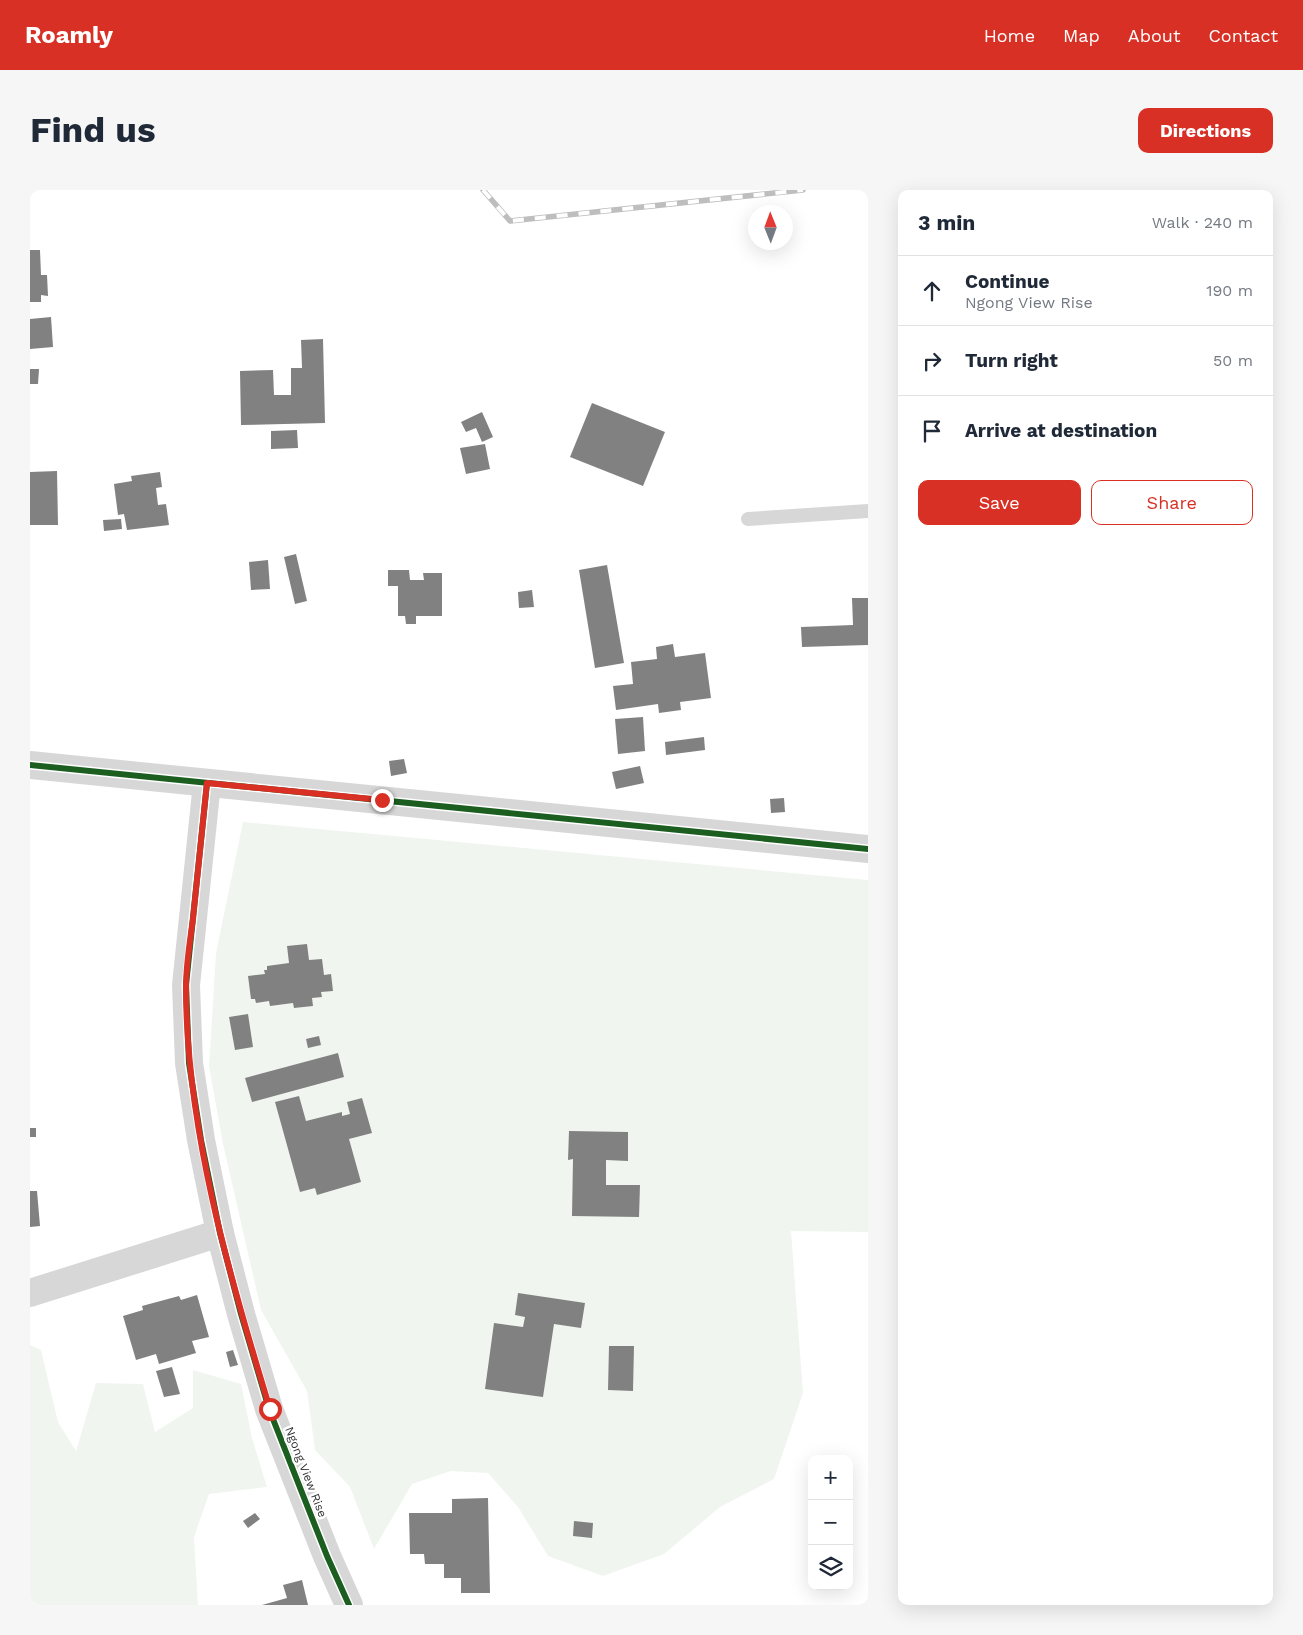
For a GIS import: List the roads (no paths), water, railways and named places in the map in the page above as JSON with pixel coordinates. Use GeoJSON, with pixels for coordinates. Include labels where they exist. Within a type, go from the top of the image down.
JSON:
{"type":"FeatureCollection","features":[{"type":"Feature","properties":{"kind":"street"},"geometry":{"type":"LineString","coordinates":[[30,765],[868,849]]}},
{"type":"Feature","properties":{"kind":"street","name":"Ngong View Rise"},"geometry":{"type":"LineString","coordinates":[[207,783],[186,985],[189,1063],[200,1140],[220,1233],[241,1314],[270,1409],[327,1556],[349,1605]]}},
{"type":"Feature","properties":{"kind":"street"},"geometry":{"type":"LineString","coordinates":[[30,1293],[220,1233]]}},
{"type":"Feature","properties":{"kind":"lane"},"geometry":{"type":"LineString","coordinates":[[748,519],[868,511]]}},
{"type":"Feature","properties":{"kind":"railway"},"geometry":{"type":"LineString","coordinates":[[483,190],[510,221],[803,190]]}}]}
